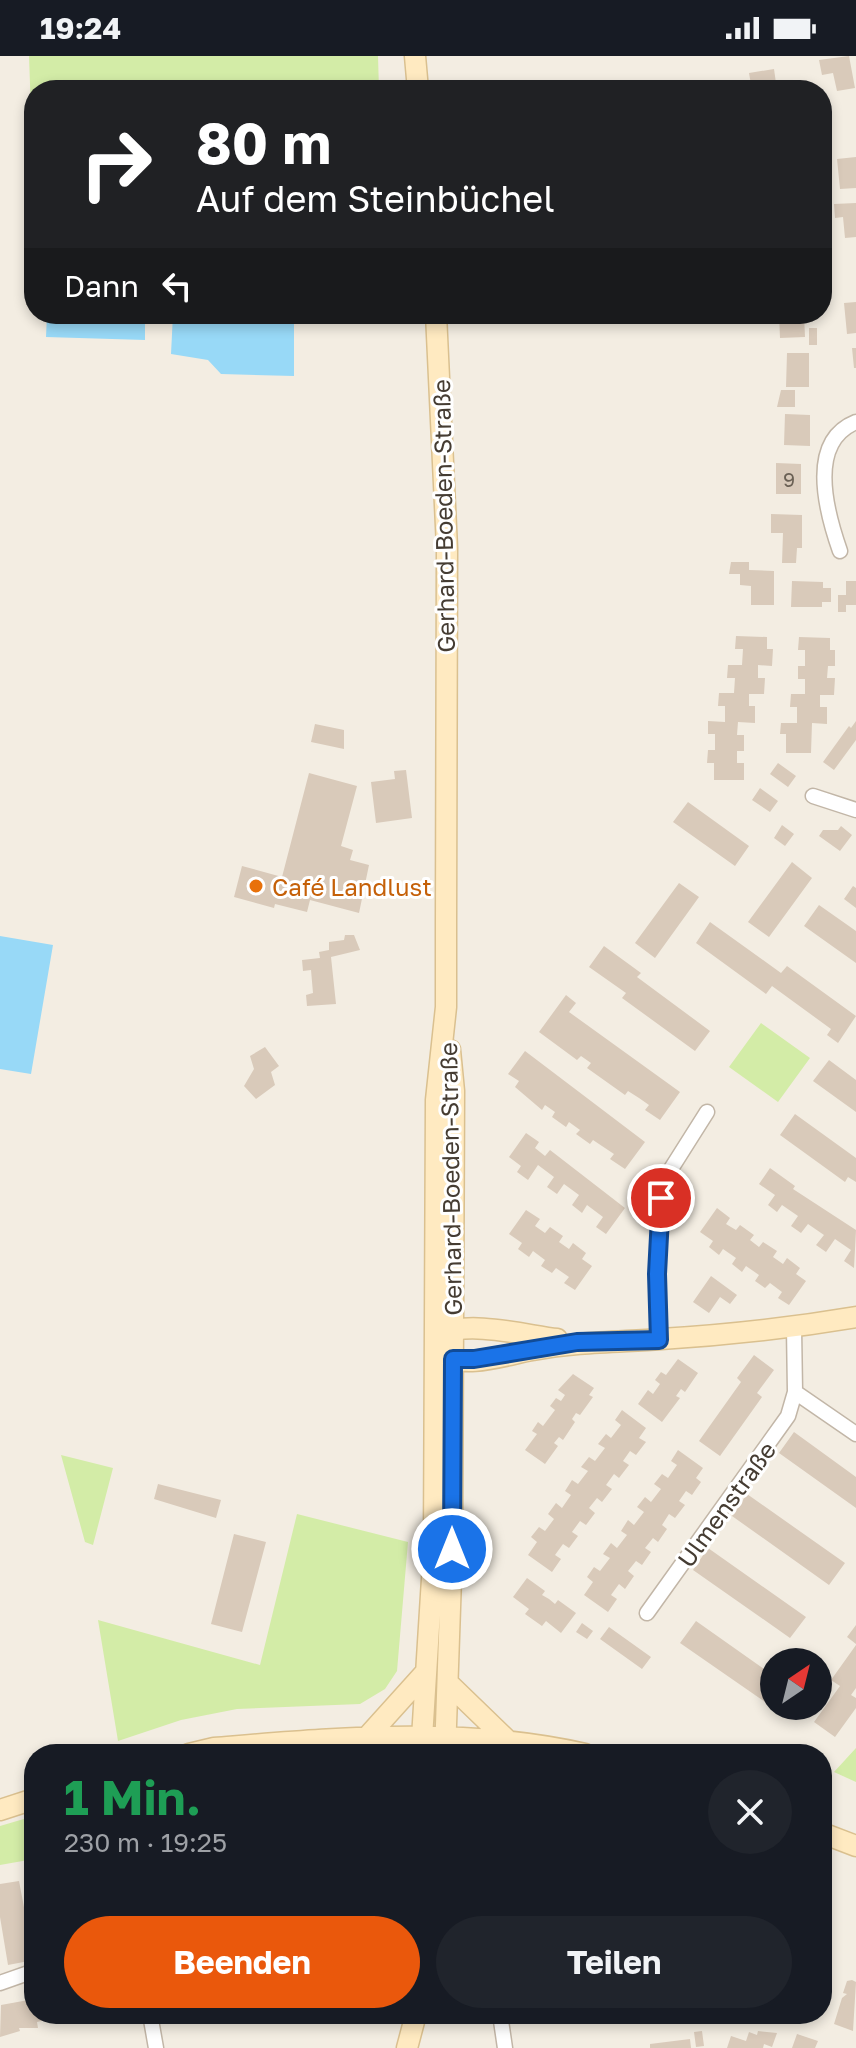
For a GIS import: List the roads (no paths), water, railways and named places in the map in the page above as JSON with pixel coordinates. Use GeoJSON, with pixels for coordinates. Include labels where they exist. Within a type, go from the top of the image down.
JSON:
{"type":"FeatureCollection","features":[{"type":"Feature","properties":{"kind":"main road"},"geometry":{"type":"LineString","coordinates":[[415,56],[417,80]]}},
{"type":"Feature","properties":{"kind":"main road","name":"Gerhard-Boeden-Straße"},"geometry":{"type":"LineString","coordinates":[[421,1744],[445,1344],[454,1091],[446,1007],[447,548],[436,324]]}},
{"type":"Feature","properties":{"kind":"main road"},"geometry":{"type":"LineString","coordinates":[[445,1344],[659,1340],[794,1328],[856,1317]]}},
{"type":"Feature","properties":{"kind":"main road"},"geometry":{"type":"LineString","coordinates":[[445,1344],[474,1359],[577,1342]]}},
{"type":"Feature","properties":{"kind":"main road","name":"Gerhard-Boeden-Straße"},"geometry":{"type":"LineString","coordinates":[[445,1344],[449,1684],[446,1744]]}},
{"type":"Feature","properties":{"kind":"main road"},"geometry":{"type":"LineString","coordinates":[[372,1744],[424,1674]]}},
{"type":"Feature","properties":{"kind":"main road"},"geometry":{"type":"LineString","coordinates":[[449,1684],[508,1741]]}},
{"type":"Feature","properties":{"kind":"main road"},"geometry":{"type":"LineString","coordinates":[[262,1744],[333,1738],[372,1744],[446,1744],[482,1738],[526,1744]]}},
{"type":"Feature","properties":{"kind":"main road"},"geometry":{"type":"LineString","coordinates":[[477,1744],[482,1738]]}},
{"type":"Feature","properties":{"kind":"main road"},"geometry":{"type":"LineString","coordinates":[[0,1810],[24,1802]]}},
{"type":"Feature","properties":{"kind":"main road"},"geometry":{"type":"LineString","coordinates":[[832,1837],[856,1846]]}},
{"type":"Feature","properties":{"kind":"main road"},"geometry":{"type":"LineString","coordinates":[[407,2048],[413,2024]]}},
{"type":"Feature","properties":{"kind":"street"},"geometry":{"type":"LineString","coordinates":[[840,551],[825,507],[827,456],[838,434],[856,422]]}},
{"type":"Feature","properties":{"kind":"street"},"geometry":{"type":"LineString","coordinates":[[813,796],[856,810]]}},
{"type":"Feature","properties":{"kind":"street"},"geometry":{"type":"LineString","coordinates":[[659,1340],[657,1274],[664,1180],[707,1112]]}},
{"type":"Feature","properties":{"kind":"street","name":"Ulmenstraße"},"geometry":{"type":"LineString","coordinates":[[647,1613],[782,1426],[795,1392],[794,1328]]}},
{"type":"Feature","properties":{"kind":"street"},"geometry":{"type":"LineString","coordinates":[[795,1392],[856,1434]]}},
{"type":"Feature","properties":{"kind":"street"},"geometry":{"type":"LineString","coordinates":[[0,1983],[24,1975]]}},
{"type":"Feature","properties":{"kind":"street"},"geometry":{"type":"LineString","coordinates":[[152,2024],[156,2048]]}},
{"type":"Feature","properties":{"kind":"street"},"geometry":{"type":"LineString","coordinates":[[501,2024],[505,2048]]}},
{"type":"Feature","properties":{"kind":"water"},"geometry":{"type":"Polygon","coordinates":[[[47,324],[145,324],[145,340],[46,337],[47,324]]]}},
{"type":"Feature","properties":{"kind":"water"},"geometry":{"type":"Polygon","coordinates":[[[172,324],[294,324],[294,376],[221,374],[208,360],[171,354],[172,324]]]}},
{"type":"Feature","properties":{"kind":"water"},"geometry":{"type":"Polygon","coordinates":[[[0,936],[53,945],[31,1074],[0,1069],[0,936]]]}},
{"type":"Feature","properties":{"kind":"place","name":"Café Landlust"},"geometry":{"type":"Point","coordinates":[256,886]}}]}
